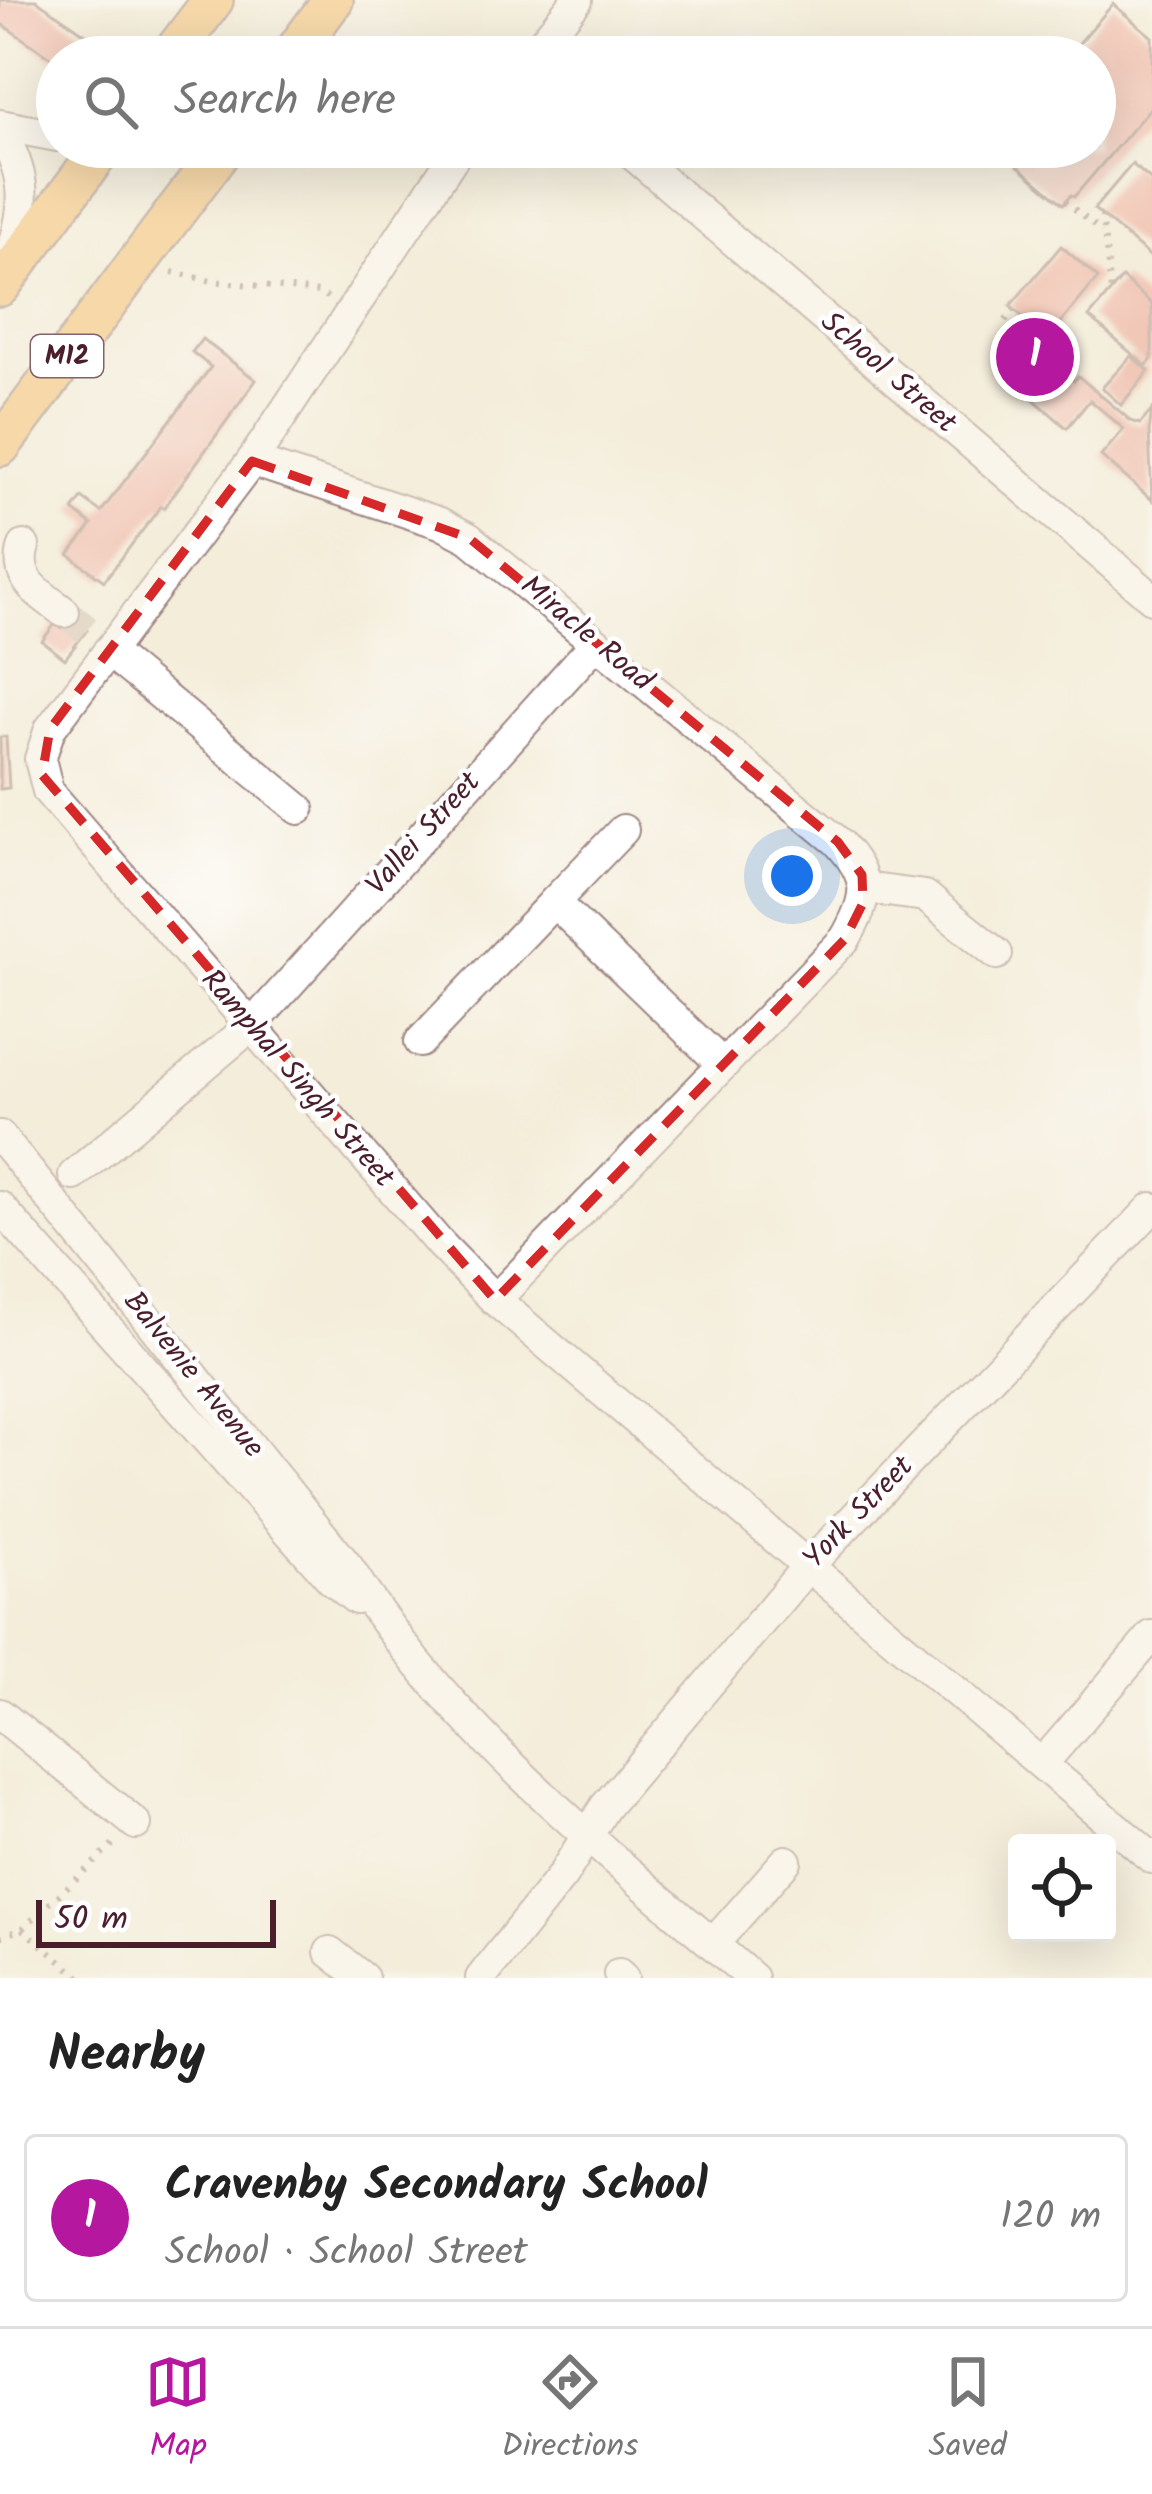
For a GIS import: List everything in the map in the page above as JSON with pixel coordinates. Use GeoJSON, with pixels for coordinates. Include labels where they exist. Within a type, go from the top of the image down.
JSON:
{"type":"FeatureCollection","features":[{"type":"Feature","properties":{"kind":"main road"},"geometry":{"type":"LineString","coordinates":[[186,36],[213,0]]}},
{"type":"Feature","properties":{"kind":"main road"},"geometry":{"type":"LineString","coordinates":[[306,36],[333,0]]}},
{"type":"Feature","properties":{"kind":"main road"},"geometry":{"type":"LineString","coordinates":[[2,283],[87,168]]}},
{"type":"Feature","properties":{"kind":"main road","name":"M12"},"geometry":{"type":"LineString","coordinates":[[0,446],[208,168]]}},
{"type":"Feature","properties":{"kind":"street"},"geometry":{"type":"LineString","coordinates":[[548,36],[578,0]]}},
{"type":"Feature","properties":{"kind":"street"},"geometry":{"type":"LineString","coordinates":[[0,128],[36,133]]}},
{"type":"Feature","properties":{"kind":"street"},"geometry":{"type":"LineString","coordinates":[[0,128],[20,176],[24,202],[2,283]]}},
{"type":"Feature","properties":{"kind":"street","name":"Ramphal Singh Street"},"geometry":{"type":"LineString","coordinates":[[446,168],[252,461],[93,635],[43,743],[42,776],[48,791],[440,1244],[495,1300],[1152,1858]]}},
{"type":"Feature","properties":{"kind":"street","name":"School Street"},"geometry":{"type":"LineString","coordinates":[[649,168],[1152,598]]}},
{"type":"Feature","properties":{"kind":"street","name":"Miracle Road"},"geometry":{"type":"LineString","coordinates":[[252,461],[456,530],[838,842],[857,864],[864,888]]}},
{"type":"Feature","properties":{"kind":"street"},"geometry":{"type":"LineString","coordinates":[[24,546],[25,578],[299,809]]}},
{"type":"Feature","properties":{"kind":"street","name":"Vallei Street"},"geometry":{"type":"LineString","coordinates":[[74,1175],[251,1026],[596,643]]}},
{"type":"Feature","properties":{"kind":"street"},"geometry":{"type":"LineString","coordinates":[[420,1042],[623,830]]}},
{"type":"Feature","properties":{"kind":"street"},"geometry":{"type":"LineString","coordinates":[[495,1300],[845,939],[864,888],[925,896],[998,954]]}},
{"type":"Feature","properties":{"kind":"street"},"geometry":{"type":"LineString","coordinates":[[554,902],[723,1065]]}},
{"type":"Feature","properties":{"kind":"street","name":"Balvenie Avenue"},"geometry":{"type":"LineString","coordinates":[[0,1136],[348,1567],[380,1618],[494,1747],[752,1978]]}},
{"type":"Feature","properties":{"kind":"street"},"geometry":{"type":"LineString","coordinates":[[1,1212],[35,1180]]}},
{"type":"Feature","properties":{"kind":"street","name":"York Street"},"geometry":{"type":"LineString","coordinates":[[481,1978],[562,1876],[605,1807],[807,1567],[1152,1208]]}},
{"type":"Feature","properties":{"kind":"street","name":"Balvenie Avenue"},"geometry":{"type":"LineString","coordinates":[[1,1212],[332,1580],[380,1618]]}},
{"type":"Feature","properties":{"kind":"street"},"geometry":{"type":"LineString","coordinates":[[1042,1764],[1152,1636]]}},
{"type":"Feature","properties":{"kind":"street"},"geometry":{"type":"LineString","coordinates":[[0,1714],[136,1824]]}},
{"type":"Feature","properties":{"kind":"street"},"geometry":{"type":"LineString","coordinates":[[713,1944],[786,1861]]}},
{"type":"Feature","properties":{"kind":"street"},"geometry":{"type":"LineString","coordinates":[[330,1952],[363,1978]]}},
{"type":"Feature","properties":{"kind":"path"},"geometry":{"type":"LineString","coordinates":[[1065,201],[1104,234]]}},
{"type":"Feature","properties":{"kind":"path"},"geometry":{"type":"LineString","coordinates":[[1102,215],[1112,291]]}},
{"type":"Feature","properties":{"kind":"path"},"geometry":{"type":"LineString","coordinates":[[172,272],[320,292],[348,313]]}},
{"type":"Feature","properties":{"kind":"path"},"geometry":{"type":"LineString","coordinates":[[1015,309],[1004,321],[1057,366]]}},
{"type":"Feature","properties":{"kind":"path"},"geometry":{"type":"LineString","coordinates":[[0,1936],[22,1929],[136,1824]]}},
{"type":"Feature","properties":{"kind":"path"},"geometry":{"type":"LineString","coordinates":[[22,1929],[80,1978]]}},
{"type":"Feature","properties":{"kind":"highlighted area"},"geometry":{"type":"Polygon","coordinates":[[[252,461],[469,538],[838,842],[862,875],[863,903],[845,939],[495,1300],[42,775],[50,729],[252,461]]]}},
{"type":"Feature","properties":{"kind":"building"},"geometry":{"type":"Polygon","coordinates":[[[0,0],[36,0],[88,36],[36,36],[36,48],[0,23],[0,0]]]}},
{"type":"Feature","properties":{"kind":"building"},"geometry":{"type":"Polygon","coordinates":[[[1113,4],[1152,37],[1152,106],[1116,148],[1116,36],[1085,36],[1113,4]]]}},
{"type":"Feature","properties":{"kind":"building"},"geometry":{"type":"Polygon","coordinates":[[[1132,164],[1152,181],[1152,258],[1094,209],[1132,164]]]}},
{"type":"Feature","properties":{"kind":"building"},"geometry":{"type":"Polygon","coordinates":[[[1021,168],[1099,168],[1063,204],[1021,168]]]}},
{"type":"Feature","properties":{"kind":"building"},"geometry":{"type":"Polygon","coordinates":[[[1061,246],[1098,278],[1048,338],[1010,306],[1061,246]]]}},
{"type":"Feature","properties":{"kind":"building"},"geometry":{"type":"Polygon","coordinates":[[[1122,278],[1152,304],[1152,359],[1146,366],[1089,317],[1122,278]]]}},
{"type":"Feature","properties":{"kind":"building"},"geometry":{"type":"Polygon","coordinates":[[[202,339],[256,380],[164,508],[104,581],[69,555],[92,525],[73,510],[82,498],[101,512],[211,367],[192,352],[202,339]]]}},
{"type":"Feature","properties":{"kind":"building"},"geometry":{"type":"Polygon","coordinates":[[[1131,356],[1149,371],[1121,405],[1102,388],[1131,356]]]}},
{"type":"Feature","properties":{"kind":"building"},"geometry":{"type":"Polygon","coordinates":[[[1057,366],[1074,381],[1078,376],[1131,421],[1140,424],[1152,410],[1152,500],[1101,456],[1124,429],[1090,400],[1067,428],[1031,397],[1057,366]]]}},
{"type":"Feature","properties":{"kind":"building"},"geometry":{"type":"Polygon","coordinates":[[[64,612],[87,630],[65,659],[42,641],[64,612]]]}},
{"type":"Feature","properties":{"kind":"building"},"geometry":{"type":"Polygon","coordinates":[[[0,737],[6,737],[9,788],[0,789],[0,737]]]}},
{"type":"Feature","properties":{"kind":"tunnel"},"geometry":{"type":"LineString","coordinates":[[64,612],[87,630]]}},
{"type":"Feature","properties":{"kind":"place","name":"Cravenby Secondary School"},"geometry":{"type":"Point","coordinates":[1035,357]}}]}
